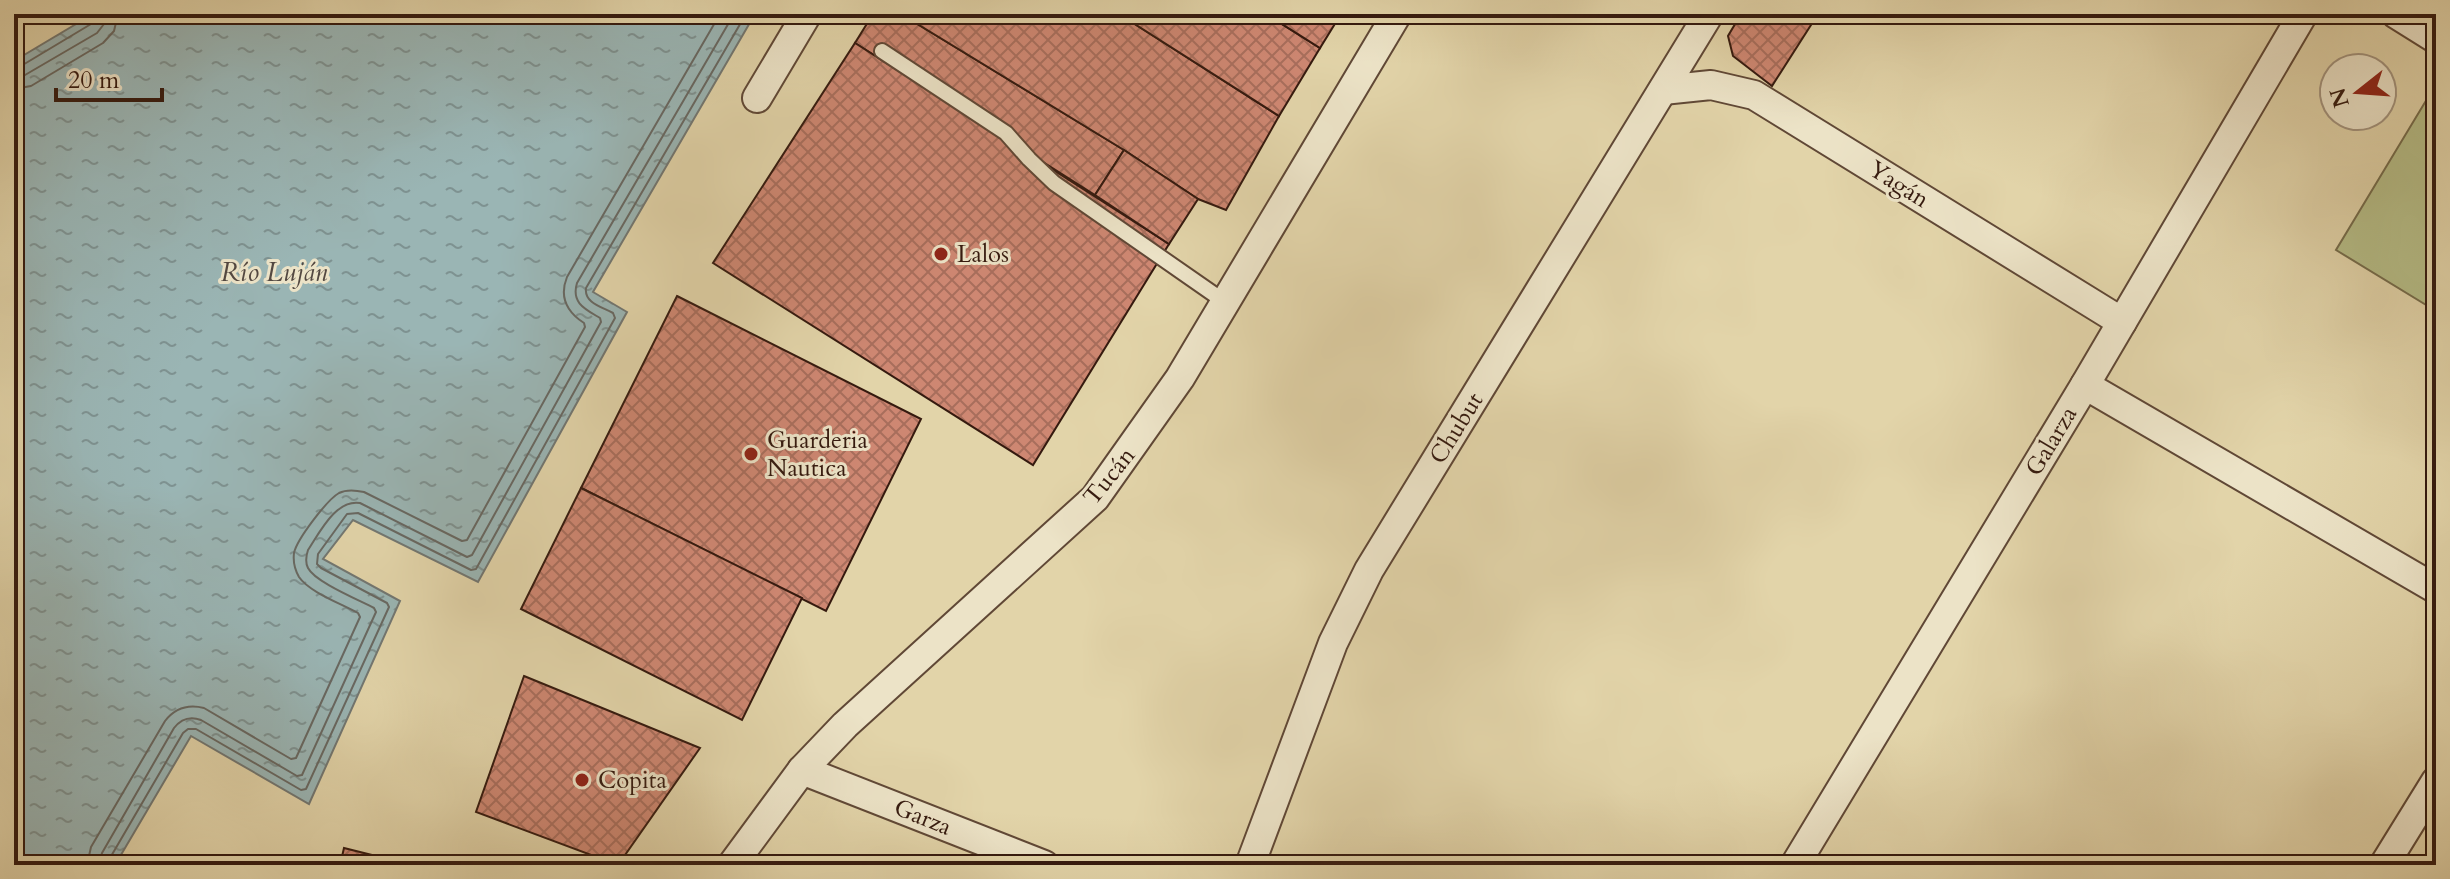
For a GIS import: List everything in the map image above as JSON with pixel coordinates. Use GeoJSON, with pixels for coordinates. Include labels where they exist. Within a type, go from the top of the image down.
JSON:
{"type":"FeatureCollection","features":[{"type":"Feature","properties":{"kind":"street"},"geometry":{"type":"LineString","coordinates":[[757,98],[807,14]]}},
{"type":"Feature","properties":{"kind":"street","name":"Tucán"},"geometry":{"type":"LineString","coordinates":[[732,865],[802,770],[845,725],[1095,498],[1180,378],[1397,14]]}},
{"type":"Feature","properties":{"kind":"street","name":"Chubut"},"geometry":{"type":"LineString","coordinates":[[1250,865],[1333,643],[1369,570],[1709,14]]}},
{"type":"Feature","properties":{"kind":"street","name":"Galarza"},"geometry":{"type":"LineString","coordinates":[[1795,865],[2085,385],[2303,14]]}},
{"type":"Feature","properties":{"kind":"street"},"geometry":{"type":"LineString","coordinates":[[2396,14],[2436,39]]}},
{"type":"Feature","properties":{"kind":"street","name":"Yagán"},"geometry":{"type":"LineString","coordinates":[[1663,90],[1711,85],[1754,95],[2122,322]]}},
{"type":"Feature","properties":{"kind":"street"},"geometry":{"type":"LineString","coordinates":[[2085,385],[2436,589]]}},
{"type":"Feature","properties":{"kind":"street","name":"Garza"},"geometry":{"type":"LineString","coordinates":[[802,770],[1044,865]]}},
{"type":"Feature","properties":{"kind":"street"},"geometry":{"type":"LineString","coordinates":[[2384,865],[2436,781]]}},
{"type":"Feature","properties":{"kind":"lane"},"geometry":{"type":"LineString","coordinates":[[882,51],[1006,133],[1054,183],[1225,302]]}},
{"type":"Feature","properties":{"kind":"green space"},"geometry":{"type":"Polygon","coordinates":[[[2436,84],[2436,311],[2336,250],[2436,84]]]}},
{"type":"Feature","properties":{"kind":"water","name":"Río Luján"},"geometry":{"type":"Polygon","coordinates":[[[93,14],[755,14],[593,292],[627,312],[478,582],[353,520],[323,559],[400,601],[309,804],[191,736],[115,865],[14,865],[14,61],[93,14]]]}},
{"type":"Feature","properties":{"kind":"building"},"geometry":{"type":"Polygon","coordinates":[[[873,14],[901,14],[1124,150],[1095,195],[855,43],[873,14]]]}},
{"type":"Feature","properties":{"kind":"building"},"geometry":{"type":"Polygon","coordinates":[[[901,14],[1119,14],[1279,116],[1226,210],[1198,199],[1124,150],[901,14]]]}},
{"type":"Feature","properties":{"kind":"building"},"geometry":{"type":"Polygon","coordinates":[[[1119,14],[1266,14],[1320,48],[1279,116],[1119,14]]]}},
{"type":"Feature","properties":{"kind":"building"},"geometry":{"type":"Polygon","coordinates":[[[1266,14],[1341,14],[1320,48],[1266,14]]]}},
{"type":"Feature","properties":{"kind":"building"},"geometry":{"type":"Polygon","coordinates":[[[1741,14],[1818,14],[1772,86],[1733,56],[1728,36],[1741,14]]]}},
{"type":"Feature","properties":{"kind":"building","name":"Lalos"},"geometry":{"type":"Polygon","coordinates":[[[855,43],[1169,244],[1033,465],[713,263],[855,43]]]}},
{"type":"Feature","properties":{"kind":"building"},"geometry":{"type":"Polygon","coordinates":[[[1124,150],[1198,199],[1169,244],[1095,195],[1124,150]]]}},
{"type":"Feature","properties":{"kind":"building","name":"Guarderia Nautica"},"geometry":{"type":"Polygon","coordinates":[[[677,296],[921,419],[826,611],[581,488],[677,296]]]}},
{"type":"Feature","properties":{"kind":"building"},"geometry":{"type":"Polygon","coordinates":[[[581,488],[802,598],[742,720],[521,609],[581,488]]]}},
{"type":"Feature","properties":{"kind":"building","name":"Copita"},"geometry":{"type":"Polygon","coordinates":[[[524,676],[700,748],[618,865],[476,812],[524,676]]]}},
{"type":"Feature","properties":{"kind":"building"},"geometry":{"type":"Polygon","coordinates":[[[344,848],[412,865],[340,865],[344,848]]]}},
{"type":"Feature","properties":{"kind":"place","name":"Lalos"},"geometry":{"type":"Point","coordinates":[941,254]}},
{"type":"Feature","properties":{"kind":"place","name":"Guarderia Nautica"},"geometry":{"type":"Point","coordinates":[751,454]}},
{"type":"Feature","properties":{"kind":"place","name":"Copita"},"geometry":{"type":"Point","coordinates":[582,780]}}]}
